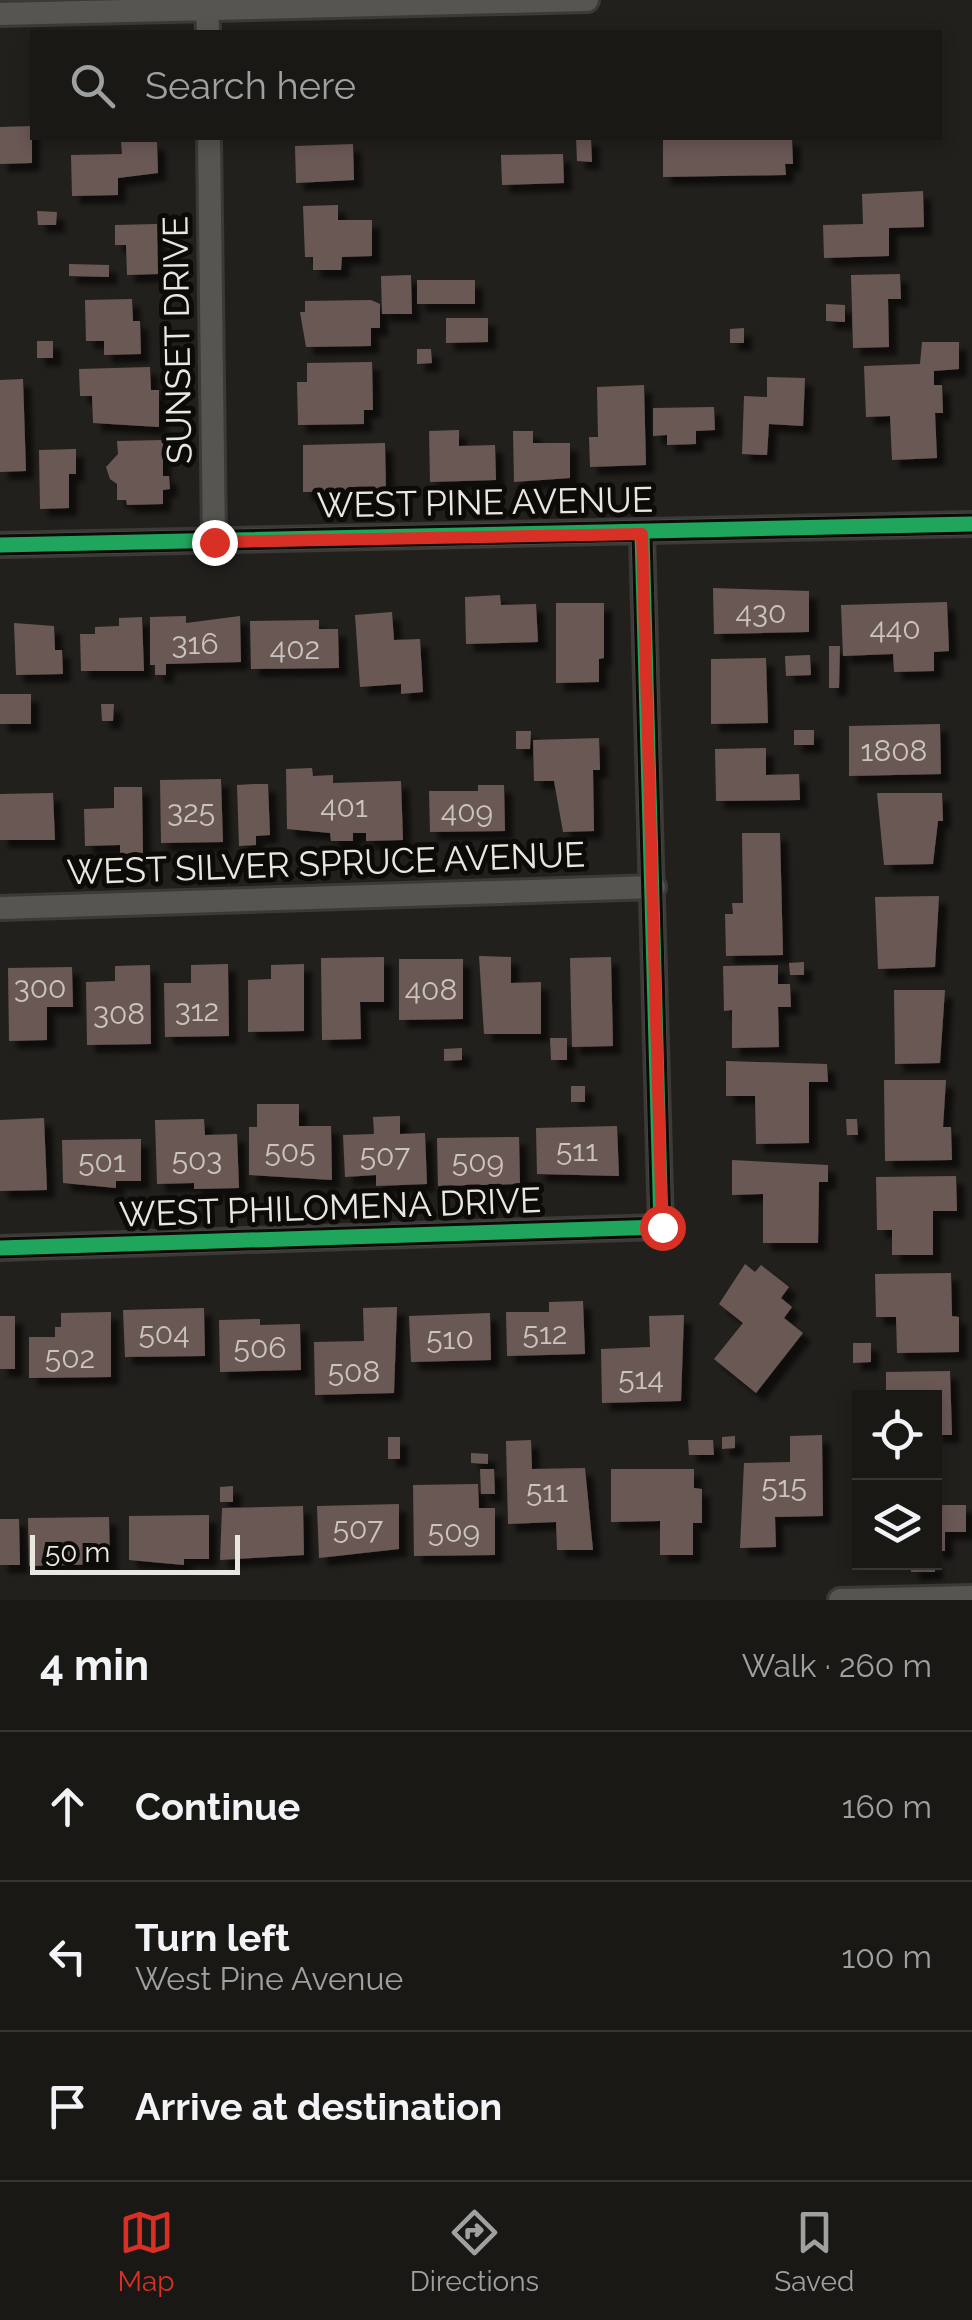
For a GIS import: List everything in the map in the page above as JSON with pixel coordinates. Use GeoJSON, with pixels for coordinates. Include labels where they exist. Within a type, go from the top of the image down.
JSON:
{"type":"FeatureCollection","features":[{"type":"Feature","properties":{"kind":"street"},"geometry":{"type":"LineString","coordinates":[[0,14],[207,14],[587,0]]}},
{"type":"Feature","properties":{"kind":"street","name":"SUNSET DRIVE"},"geometry":{"type":"LineString","coordinates":[[209,140],[214,542]]}},
{"type":"Feature","properties":{"kind":"street","name":"WEST PINE AVENUE"},"geometry":{"type":"LineString","coordinates":[[0,545],[972,524]]}},
{"type":"Feature","properties":{"kind":"street"},"geometry":{"type":"LineString","coordinates":[[642,534],[654,887]]}},
{"type":"Feature","properties":{"kind":"street","name":"WEST SILVER SPRUCE AVENUE"},"geometry":{"type":"LineString","coordinates":[[0,908],[654,887]]}},
{"type":"Feature","properties":{"kind":"street","name":"WEST PHILOMENA DRIVE"},"geometry":{"type":"LineString","coordinates":[[0,1248],[662,1227],[654,887]]}},
{"type":"Feature","properties":{"kind":"street"},"geometry":{"type":"LineString","coordinates":[[840,1600],[972,1597]]}},
{"type":"Feature","properties":{"kind":"building"},"geometry":{"type":"Polygon","coordinates":[[[30,126],[32,163],[0,164],[0,127],[30,126]]]}},
{"type":"Feature","properties":{"kind":"building"},"geometry":{"type":"Polygon","coordinates":[[[576,140],[591,140],[592,162],[577,161],[576,140]]]}},
{"type":"Feature","properties":{"kind":"building"},"geometry":{"type":"Polygon","coordinates":[[[663,140],[792,140],[793,164],[785,164],[786,175],[663,177],[663,140]]]}},
{"type":"Feature","properties":{"kind":"building"},"geometry":{"type":"Polygon","coordinates":[[[121,142],[157,142],[158,173],[118,178],[118,195],[72,196],[71,155],[122,154],[121,142]]]}},
{"type":"Feature","properties":{"kind":"building"},"geometry":{"type":"Polygon","coordinates":[[[353,144],[354,180],[296,183],[295,146],[353,144]]]}},
{"type":"Feature","properties":{"kind":"building"},"geometry":{"type":"Polygon","coordinates":[[[563,154],[564,183],[502,185],[501,155],[563,154]]]}},
{"type":"Feature","properties":{"kind":"building"},"geometry":{"type":"Polygon","coordinates":[[[923,191],[924,227],[889,228],[889,256],[824,258],[823,225],[863,224],[862,194],[923,191]]]}},
{"type":"Feature","properties":{"kind":"building"},"geometry":{"type":"Polygon","coordinates":[[[338,205],[338,220],[372,220],[372,256],[342,257],[341,270],[313,270],[313,257],[305,257],[303,206],[338,205]]]}},
{"type":"Feature","properties":{"kind":"building"},"geometry":{"type":"Polygon","coordinates":[[[37,211],[57,212],[56,225],[38,225],[37,211]]]}},
{"type":"Feature","properties":{"kind":"building"},"geometry":{"type":"Polygon","coordinates":[[[157,224],[158,274],[127,275],[126,245],[115,245],[115,225],[157,224]]]}},
{"type":"Feature","properties":{"kind":"building"},"geometry":{"type":"Polygon","coordinates":[[[69,264],[109,265],[109,277],[69,276],[69,264]]]}},
{"type":"Feature","properties":{"kind":"building"},"geometry":{"type":"Polygon","coordinates":[[[900,274],[901,299],[888,299],[889,347],[853,348],[851,275],[900,274]]]}},
{"type":"Feature","properties":{"kind":"building"},"geometry":{"type":"Polygon","coordinates":[[[411,275],[412,314],[382,314],[381,276],[411,275]]]}},
{"type":"Feature","properties":{"kind":"building"},"geometry":{"type":"Polygon","coordinates":[[[417,280],[475,280],[475,304],[417,304],[417,280]]]}},
{"type":"Feature","properties":{"kind":"building"},"geometry":{"type":"Polygon","coordinates":[[[132,299],[133,321],[140,321],[141,354],[104,355],[104,341],[86,341],[85,300],[132,299]]]}},
{"type":"Feature","properties":{"kind":"building"},"geometry":{"type":"Polygon","coordinates":[[[371,300],[380,304],[380,328],[371,328],[371,346],[306,347],[300,312],[305,312],[305,301],[371,300]]]}},
{"type":"Feature","properties":{"kind":"building"},"geometry":{"type":"Polygon","coordinates":[[[826,304],[845,305],[845,322],[826,321],[826,304]]]}},
{"type":"Feature","properties":{"kind":"building"},"geometry":{"type":"Polygon","coordinates":[[[446,318],[488,318],[488,342],[446,343],[446,318]]]}},
{"type":"Feature","properties":{"kind":"building"},"geometry":{"type":"Polygon","coordinates":[[[744,328],[744,343],[730,343],[730,329],[744,328]]]}},
{"type":"Feature","properties":{"kind":"building"},"geometry":{"type":"Polygon","coordinates":[[[37,341],[53,341],[53,358],[37,358],[37,341]]]}},
{"type":"Feature","properties":{"kind":"building"},"geometry":{"type":"Polygon","coordinates":[[[922,342],[959,342],[959,369],[934,371],[934,385],[942,385],[943,413],[935,413],[937,458],[892,460],[890,416],[866,417],[864,366],[920,364],[922,342]]]}},
{"type":"Feature","properties":{"kind":"building"},"geometry":{"type":"Polygon","coordinates":[[[417,349],[431,349],[432,363],[417,364],[417,349]]]}},
{"type":"Feature","properties":{"kind":"building"},"geometry":{"type":"Polygon","coordinates":[[[372,362],[373,410],[364,410],[364,424],[298,425],[297,382],[307,382],[307,363],[372,362]]]}},
{"type":"Feature","properties":{"kind":"building"},"geometry":{"type":"Polygon","coordinates":[[[150,367],[151,390],[159,390],[159,427],[93,423],[92,396],[80,396],[79,369],[150,367]]]}},
{"type":"Feature","properties":{"kind":"building"},"geometry":{"type":"Polygon","coordinates":[[[767,377],[805,378],[803,426],[769,424],[767,455],[742,454],[744,396],[767,397],[767,377]]]}},
{"type":"Feature","properties":{"kind":"building"},"geometry":{"type":"Polygon","coordinates":[[[23,379],[26,471],[0,472],[0,380],[23,379]]]}},
{"type":"Feature","properties":{"kind":"building"},"geometry":{"type":"Polygon","coordinates":[[[644,385],[646,465],[590,467],[589,437],[598,437],[597,387],[644,385]]]}},
{"type":"Feature","properties":{"kind":"building"},"geometry":{"type":"Polygon","coordinates":[[[714,407],[715,430],[696,431],[696,444],[667,445],[667,435],[653,436],[653,408],[714,407]]]}},
{"type":"Feature","properties":{"kind":"building"},"geometry":{"type":"Polygon","coordinates":[[[459,430],[459,446],[495,445],[496,480],[430,482],[429,431],[459,430]]]}},
{"type":"Feature","properties":{"kind":"building"},"geometry":{"type":"Polygon","coordinates":[[[513,431],[533,431],[533,443],[570,443],[570,478],[514,482],[513,431]]]}},
{"type":"Feature","properties":{"kind":"building"},"geometry":{"type":"Polygon","coordinates":[[[163,440],[163,476],[169,476],[170,489],[163,490],[163,504],[127,505],[126,500],[117,500],[117,484],[110,479],[106,467],[118,454],[117,441],[163,440]]]}},
{"type":"Feature","properties":{"kind":"building"},"geometry":{"type":"Polygon","coordinates":[[[385,443],[386,491],[303,492],[303,445],[385,443]]]}},
{"type":"Feature","properties":{"kind":"building"},"geometry":{"type":"Polygon","coordinates":[[[76,449],[76,474],[69,474],[69,508],[40,509],[39,450],[76,449]]]}},
{"type":"Feature","properties":{"kind":"building"},"geometry":{"type":"Polygon","coordinates":[[[713,588],[809,591],[809,632],[714,634],[713,588]]]}},
{"type":"Feature","properties":{"kind":"building"},"geometry":{"type":"Polygon","coordinates":[[[500,595],[501,605],[536,604],[538,642],[466,644],[465,597],[500,595]]]}},
{"type":"Feature","properties":{"kind":"building"},"geometry":{"type":"Polygon","coordinates":[[[947,602],[949,651],[934,652],[934,671],[894,672],[893,654],[843,656],[841,605],[947,602]]]}},
{"type":"Feature","properties":{"kind":"building"},"geometry":{"type":"Polygon","coordinates":[[[556,603],[604,603],[604,658],[599,659],[599,682],[556,683],[556,603]]]}},
{"type":"Feature","properties":{"kind":"building"},"geometry":{"type":"Polygon","coordinates":[[[392,612],[394,640],[420,639],[423,692],[401,694],[401,684],[360,687],[355,615],[392,612]]]}},
{"type":"Feature","properties":{"kind":"building"},"geometry":{"type":"Polygon","coordinates":[[[186,616],[186,623],[240,616],[241,662],[166,664],[166,675],[155,675],[155,665],[150,665],[150,617],[186,616]]]}},
{"type":"Feature","properties":{"kind":"building"},"geometry":{"type":"Polygon","coordinates":[[[142,617],[144,671],[81,671],[80,634],[95,634],[95,627],[119,626],[119,618],[142,617]]]}},
{"type":"Feature","properties":{"kind":"building"},"geometry":{"type":"Polygon","coordinates":[[[319,620],[319,629],[338,629],[339,668],[251,669],[250,621],[319,620]]]}},
{"type":"Feature","properties":{"kind":"building"},"geometry":{"type":"Polygon","coordinates":[[[14,623],[54,626],[55,650],[62,650],[63,674],[16,675],[14,623]]]}},
{"type":"Feature","properties":{"kind":"building"},"geometry":{"type":"Polygon","coordinates":[[[829,646],[840,646],[839,688],[829,688],[829,646]]]}},
{"type":"Feature","properties":{"kind":"building"},"geometry":{"type":"Polygon","coordinates":[[[810,655],[811,675],[786,676],[785,656],[810,655]]]}},
{"type":"Feature","properties":{"kind":"building"},"geometry":{"type":"Polygon","coordinates":[[[766,658],[768,723],[711,724],[711,659],[766,658]]]}},
{"type":"Feature","properties":{"kind":"building"},"geometry":{"type":"Polygon","coordinates":[[[0,694],[31,694],[31,724],[0,724],[0,694]]]}},
{"type":"Feature","properties":{"kind":"building"},"geometry":{"type":"Polygon","coordinates":[[[101,704],[114,704],[113,721],[102,721],[101,704]]]}},
{"type":"Feature","properties":{"kind":"building"},"geometry":{"type":"Polygon","coordinates":[[[940,724],[941,774],[849,776],[849,726],[940,724]]]}},
{"type":"Feature","properties":{"kind":"building"},"geometry":{"type":"Polygon","coordinates":[[[794,730],[814,730],[814,745],[794,745],[794,730]]]}},
{"type":"Feature","properties":{"kind":"building"},"geometry":{"type":"Polygon","coordinates":[[[516,731],[531,731],[530,749],[516,749],[516,731]]]}},
{"type":"Feature","properties":{"kind":"building"},"geometry":{"type":"Polygon","coordinates":[[[599,738],[600,770],[593,770],[594,831],[563,832],[554,781],[534,781],[533,740],[599,738]]]}},
{"type":"Feature","properties":{"kind":"building"},"geometry":{"type":"Polygon","coordinates":[[[766,748],[766,775],[799,774],[800,800],[716,801],[715,749],[766,748]]]}},
{"type":"Feature","properties":{"kind":"building"},"geometry":{"type":"Polygon","coordinates":[[[312,768],[313,776],[333,775],[333,783],[401,781],[403,840],[366,841],[366,833],[353,833],[353,841],[331,841],[330,833],[287,829],[286,769],[312,768]]]}},
{"type":"Feature","properties":{"kind":"building"},"geometry":{"type":"Polygon","coordinates":[[[221,779],[223,842],[161,843],[160,780],[221,779]]]}},
{"type":"Feature","properties":{"kind":"building"},"geometry":{"type":"Polygon","coordinates":[[[268,784],[270,835],[256,836],[256,845],[239,846],[237,785],[268,784]]]}},
{"type":"Feature","properties":{"kind":"building"},"geometry":{"type":"Polygon","coordinates":[[[478,785],[504,785],[505,831],[430,832],[429,791],[478,791],[478,785]]]}},
{"type":"Feature","properties":{"kind":"building"},"geometry":{"type":"Polygon","coordinates":[[[114,787],[142,787],[143,853],[120,854],[120,845],[85,846],[84,809],[114,808],[114,787]]]}},
{"type":"Feature","properties":{"kind":"building"},"geometry":{"type":"Polygon","coordinates":[[[53,793],[55,840],[0,840],[0,794],[53,793]]]}},
{"type":"Feature","properties":{"kind":"building"},"geometry":{"type":"Polygon","coordinates":[[[877,793],[942,793],[943,821],[938,821],[933,864],[884,865],[877,793]]]}},
{"type":"Feature","properties":{"kind":"building"},"geometry":{"type":"Polygon","coordinates":[[[742,833],[780,833],[783,955],[726,956],[725,914],[733,914],[732,903],[743,903],[742,833]]]}},
{"type":"Feature","properties":{"kind":"building"},"geometry":{"type":"Polygon","coordinates":[[[939,896],[935,967],[878,969],[875,897],[939,896]]]}},
{"type":"Feature","properties":{"kind":"building"},"geometry":{"type":"Polygon","coordinates":[[[479,956],[511,957],[511,983],[541,982],[541,1034],[484,1034],[479,956]]]}},
{"type":"Feature","properties":{"kind":"building"},"geometry":{"type":"Polygon","coordinates":[[[384,957],[384,1002],[360,1002],[361,1039],[322,1040],[321,958],[384,957]]]}},
{"type":"Feature","properties":{"kind":"building"},"geometry":{"type":"Polygon","coordinates":[[[611,957],[613,1046],[572,1047],[570,958],[611,957]]]}},
{"type":"Feature","properties":{"kind":"building"},"geometry":{"type":"Polygon","coordinates":[[[399,959],[463,959],[463,1019],[399,1020],[399,959]]]}},
{"type":"Feature","properties":{"kind":"building"},"geometry":{"type":"Polygon","coordinates":[[[804,962],[804,975],[790,975],[789,963],[804,962]]]}},
{"type":"Feature","properties":{"kind":"building"},"geometry":{"type":"Polygon","coordinates":[[[228,964],[229,1036],[165,1037],[164,983],[191,983],[191,965],[228,964]]]}},
{"type":"Feature","properties":{"kind":"building"},"geometry":{"type":"Polygon","coordinates":[[[304,964],[304,1031],[248,1032],[248,980],[271,979],[271,965],[304,964]]]}},
{"type":"Feature","properties":{"kind":"building"},"geometry":{"type":"Polygon","coordinates":[[[150,965],[151,1044],[87,1045],[86,982],[115,981],[115,966],[150,965]]]}},
{"type":"Feature","properties":{"kind":"building"},"geometry":{"type":"Polygon","coordinates":[[[778,965],[778,984],[790,984],[791,1007],[778,1007],[779,1047],[732,1048],[732,1010],[724,1011],[723,966],[778,965]]]}},
{"type":"Feature","properties":{"kind":"building"},"geometry":{"type":"Polygon","coordinates":[[[72,967],[73,1007],[47,1007],[47,1040],[9,1041],[8,968],[72,967]]]}},
{"type":"Feature","properties":{"kind":"building"},"geometry":{"type":"Polygon","coordinates":[[[894,990],[945,990],[940,1063],[895,1064],[894,990]]]}},
{"type":"Feature","properties":{"kind":"building"},"geometry":{"type":"Polygon","coordinates":[[[550,1038],[567,1038],[567,1060],[551,1060],[550,1038]]]}},
{"type":"Feature","properties":{"kind":"building"},"geometry":{"type":"Polygon","coordinates":[[[462,1048],[462,1060],[444,1061],[444,1049],[462,1048]]]}},
{"type":"Feature","properties":{"kind":"building"},"geometry":{"type":"Polygon","coordinates":[[[726,1061],[827,1064],[828,1082],[809,1082],[809,1143],[756,1144],[755,1096],[726,1096],[726,1061]]]}},
{"type":"Feature","properties":{"kind":"building"},"geometry":{"type":"Polygon","coordinates":[[[884,1080],[946,1080],[943,1127],[951,1127],[952,1160],[885,1161],[884,1080]]]}},
{"type":"Feature","properties":{"kind":"building"},"geometry":{"type":"Polygon","coordinates":[[[571,1086],[585,1086],[585,1102],[571,1102],[571,1086]]]}},
{"type":"Feature","properties":{"kind":"building"},"geometry":{"type":"Polygon","coordinates":[[[257,1104],[299,1104],[299,1126],[331,1126],[332,1180],[249,1175],[249,1127],[257,1127],[257,1104]]]}},
{"type":"Feature","properties":{"kind":"building"},"geometry":{"type":"Polygon","coordinates":[[[400,1116],[400,1134],[425,1133],[427,1184],[376,1186],[376,1175],[345,1177],[343,1135],[374,1134],[373,1117],[400,1116]]]}},
{"type":"Feature","properties":{"kind":"building"},"geometry":{"type":"Polygon","coordinates":[[[44,1118],[47,1190],[0,1191],[0,1120],[44,1118]]]}},
{"type":"Feature","properties":{"kind":"building"},"geometry":{"type":"Polygon","coordinates":[[[204,1119],[205,1135],[237,1134],[239,1188],[194,1189],[194,1183],[157,1184],[155,1120],[204,1119]]]}},
{"type":"Feature","properties":{"kind":"building"},"geometry":{"type":"Polygon","coordinates":[[[846,1119],[857,1119],[858,1135],[847,1135],[846,1119]]]}},
{"type":"Feature","properties":{"kind":"building"},"geometry":{"type":"Polygon","coordinates":[[[617,1126],[619,1176],[537,1174],[536,1128],[617,1126]]]}},
{"type":"Feature","properties":{"kind":"building"},"geometry":{"type":"Polygon","coordinates":[[[519,1137],[520,1184],[438,1186],[437,1138],[519,1137]]]}},
{"type":"Feature","properties":{"kind":"building"},"geometry":{"type":"Polygon","coordinates":[[[141,1139],[141,1181],[116,1181],[116,1188],[63,1183],[62,1140],[141,1139]]]}},
{"type":"Feature","properties":{"kind":"building"},"geometry":{"type":"Polygon","coordinates":[[[732,1160],[828,1165],[828,1182],[819,1182],[818,1243],[763,1243],[763,1194],[732,1195],[732,1160]]]}},
{"type":"Feature","properties":{"kind":"building"},"geometry":{"type":"Polygon","coordinates":[[[956,1176],[957,1211],[933,1211],[933,1255],[892,1255],[892,1230],[877,1230],[876,1177],[956,1176]]]}},
{"type":"Feature","properties":{"kind":"building"},"geometry":{"type":"Polygon","coordinates":[[[745,1264],[755,1272],[761,1265],[789,1287],[781,1298],[792,1307],[784,1318],[803,1333],[756,1393],[714,1359],[743,1323],[719,1304],[745,1264]]]}},
{"type":"Feature","properties":{"kind":"building"},"geometry":{"type":"Polygon","coordinates":[[[951,1273],[952,1316],[959,1317],[959,1352],[897,1353],[896,1317],[876,1317],[875,1274],[951,1273]]]}},
{"type":"Feature","properties":{"kind":"building"},"geometry":{"type":"Polygon","coordinates":[[[583,1301],[585,1354],[507,1356],[506,1312],[549,1312],[549,1302],[583,1301]]]}},
{"type":"Feature","properties":{"kind":"building"},"geometry":{"type":"Polygon","coordinates":[[[397,1307],[394,1393],[315,1395],[314,1342],[364,1341],[363,1308],[397,1307]]]}},
{"type":"Feature","properties":{"kind":"building"},"geometry":{"type":"Polygon","coordinates":[[[204,1308],[205,1356],[125,1357],[123,1310],[204,1308]]]}},
{"type":"Feature","properties":{"kind":"building"},"geometry":{"type":"Polygon","coordinates":[[[111,1312],[111,1377],[29,1378],[29,1337],[55,1337],[55,1327],[61,1327],[61,1313],[111,1312]]]}},
{"type":"Feature","properties":{"kind":"building"},"geometry":{"type":"Polygon","coordinates":[[[490,1313],[491,1360],[411,1362],[409,1316],[490,1313]]]}},
{"type":"Feature","properties":{"kind":"building"},"geometry":{"type":"Polygon","coordinates":[[[684,1315],[681,1401],[602,1403],[601,1349],[650,1347],[649,1316],[684,1315]]]}},
{"type":"Feature","properties":{"kind":"building"},"geometry":{"type":"Polygon","coordinates":[[[0,1316],[15,1316],[15,1369],[0,1369],[0,1316]]]}},
{"type":"Feature","properties":{"kind":"building"},"geometry":{"type":"Polygon","coordinates":[[[260,1319],[260,1325],[300,1324],[301,1370],[220,1372],[219,1320],[260,1319]]]}},
{"type":"Feature","properties":{"kind":"building"},"geometry":{"type":"Polygon","coordinates":[[[853,1343],[871,1343],[871,1362],[853,1363],[853,1343]]]}},
{"type":"Feature","properties":{"kind":"building"},"geometry":{"type":"Polygon","coordinates":[[[950,1371],[952,1435],[942,1435],[942,1390],[886,1390],[886,1372],[950,1371]]]}},
{"type":"Feature","properties":{"kind":"building"},"geometry":{"type":"Polygon","coordinates":[[[822,1435],[823,1516],[775,1517],[776,1547],[740,1548],[744,1463],[790,1462],[790,1436],[822,1435]]]}},
{"type":"Feature","properties":{"kind":"building"},"geometry":{"type":"Polygon","coordinates":[[[735,1436],[735,1448],[722,1449],[722,1437],[735,1436]]]}},
{"type":"Feature","properties":{"kind":"building"},"geometry":{"type":"Polygon","coordinates":[[[388,1437],[400,1437],[400,1459],[388,1459],[388,1437]]]}},
{"type":"Feature","properties":{"kind":"building"},"geometry":{"type":"Polygon","coordinates":[[[531,1440],[532,1469],[585,1468],[593,1550],[557,1550],[556,1522],[508,1524],[506,1441],[531,1440]]]}},
{"type":"Feature","properties":{"kind":"building"},"geometry":{"type":"Polygon","coordinates":[[[688,1440],[713,1440],[714,1455],[689,1455],[688,1440]]]}},
{"type":"Feature","properties":{"kind":"building"},"geometry":{"type":"Polygon","coordinates":[[[471,1453],[488,1454],[488,1464],[471,1463],[471,1453]]]}},
{"type":"Feature","properties":{"kind":"building"},"geometry":{"type":"Polygon","coordinates":[[[480,1469],[494,1469],[495,1494],[481,1494],[480,1469]]]}},
{"type":"Feature","properties":{"kind":"building"},"geometry":{"type":"Polygon","coordinates":[[[611,1469],[694,1469],[694,1488],[702,1489],[702,1523],[693,1523],[693,1555],[660,1555],[660,1521],[611,1522],[611,1469]]]}},
{"type":"Feature","properties":{"kind":"building"},"geometry":{"type":"Polygon","coordinates":[[[478,1484],[479,1508],[495,1508],[495,1555],[414,1556],[413,1485],[478,1484]]]}},
{"type":"Feature","properties":{"kind":"building"},"geometry":{"type":"Polygon","coordinates":[[[233,1486],[233,1502],[220,1502],[220,1487],[233,1486]]]}},
{"type":"Feature","properties":{"kind":"building"},"geometry":{"type":"Polygon","coordinates":[[[399,1504],[399,1549],[319,1558],[317,1506],[399,1504]]]}},
{"type":"Feature","properties":{"kind":"building"},"geometry":{"type":"Polygon","coordinates":[[[942,1505],[966,1505],[966,1532],[945,1532],[945,1551],[942,1505]]]}},
{"type":"Feature","properties":{"kind":"building"},"geometry":{"type":"Polygon","coordinates":[[[303,1506],[304,1555],[220,1560],[222,1508],[303,1506]]]}},
{"type":"Feature","properties":{"kind":"building"},"geometry":{"type":"Polygon","coordinates":[[[209,1515],[209,1559],[184,1559],[184,1565],[129,1560],[129,1516],[209,1515]]]}},
{"type":"Feature","properties":{"kind":"building"},"geometry":{"type":"Polygon","coordinates":[[[109,1517],[110,1564],[29,1566],[28,1518],[109,1517]]]}},
{"type":"Feature","properties":{"kind":"building"},"geometry":{"type":"Polygon","coordinates":[[[0,1519],[19,1519],[20,1565],[0,1565],[0,1519]]]}},
{"type":"Feature","properties":{"kind":"cycle path"},"geometry":{"type":"LineString","coordinates":[[0,545],[972,524]]}},
{"type":"Feature","properties":{"kind":"cycle path"},"geometry":{"type":"LineString","coordinates":[[0,1248],[661,1227],[642,534]]}},
{"type":"Feature","properties":{"kind":"route"},"geometry":{"type":"LineString","coordinates":[[214,542],[642,534],[662,1227]]}}]}
